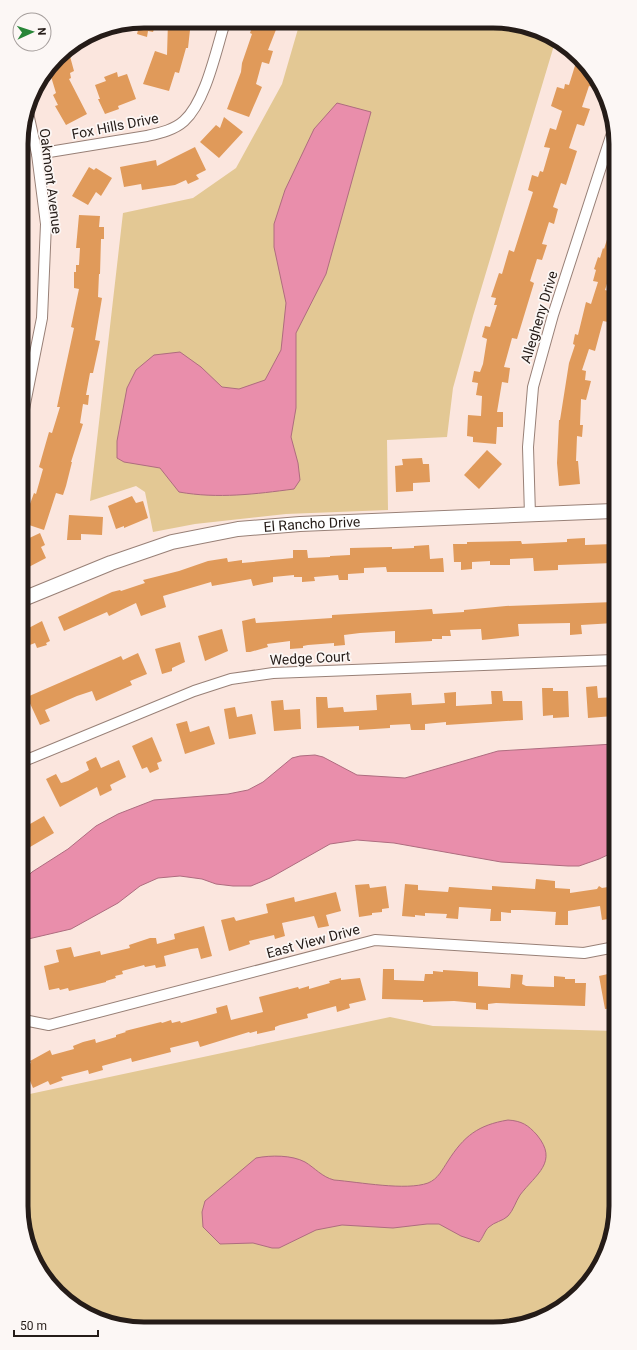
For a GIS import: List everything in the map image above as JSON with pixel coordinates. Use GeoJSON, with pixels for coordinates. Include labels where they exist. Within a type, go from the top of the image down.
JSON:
{"type":"FeatureCollection","features":[{"type":"Feature","properties":{"kind":"street","name":"Fox Hills Drive"},"geometry":{"type":"LineString","coordinates":[[36,154],[147,136],[165,131],[184,121],[200,101],[223,28]]}},
{"type":"Feature","properties":{"kind":"street","name":"Oakmont Avenue"},"geometry":{"type":"LineString","coordinates":[[28,389],[42,318],[46,224],[30,124]]}},
{"type":"Feature","properties":{"kind":"street","name":"Allegheny Drive"},"geometry":{"type":"LineString","coordinates":[[530,516],[528,447],[533,387],[553,315],[609,143]]}},
{"type":"Feature","properties":{"kind":"street","name":"El Rancho Drive"},"geometry":{"type":"LineString","coordinates":[[28,597],[111,563],[172,542],[238,529],[300,524],[530,516],[609,511]]}},
{"type":"Feature","properties":{"kind":"street","name":"Wedge Court"},"geometry":{"type":"LineString","coordinates":[[28,759],[194,691],[230,679],[273,672],[609,660]]}},
{"type":"Feature","properties":{"kind":"street","name":"East View Drive"},"geometry":{"type":"LineString","coordinates":[[28,1021],[49,1025],[374,940],[584,953],[609,948]]}},
{"type":"Feature","properties":{"kind":"shaded area"},"geometry":{"type":"Polygon","coordinates":[[[298,28],[500,28],[530,34],[554,46],[453,388],[447,437],[387,440],[388,510],[286,514],[195,524],[153,532],[145,492],[136,486],[90,501],[123,213],[193,198],[236,168],[282,84],[298,28]]]}},
{"type":"Feature","properties":{"kind":"shaded area"},"geometry":{"type":"Polygon","coordinates":[[[337,103],[371,112],[326,274],[296,333],[296,408],[291,437],[298,463],[300,480],[294,489],[251,494],[208,495],[179,492],[160,468],[124,462],[117,458],[117,441],[127,388],[136,370],[154,355],[180,352],[201,367],[222,387],[239,389],[265,380],[281,350],[286,303],[274,247],[274,224],[285,190],[314,129],[337,103]]]}},
{"type":"Feature","properties":{"kind":"shaded area"},"geometry":{"type":"Polygon","coordinates":[[[609,744],[609,854],[579,866],[568,866],[501,862],[394,843],[357,840],[330,844],[270,878],[251,886],[216,884],[202,879],[180,876],[158,878],[140,886],[118,903],[71,929],[28,939],[28,876],[68,849],[96,826],[118,814],[154,800],[228,794],[248,790],[263,782],[292,758],[300,756],[315,755],[323,757],[357,775],[405,778],[498,751],[609,744]]]}},
{"type":"Feature","properties":{"kind":"shaded area"},"geometry":{"type":"Polygon","coordinates":[[[390,1017],[433,1026],[609,1031],[609,1213],[605,1236],[600,1250],[585,1277],[569,1293],[551,1306],[537,1313],[508,1321],[137,1322],[122,1320],[93,1310],[68,1293],[48,1270],[37,1250],[32,1236],[28,1206],[28,1094],[390,1017]]]}},
{"type":"Feature","properties":{"kind":"shaded area"},"geometry":{"type":"Polygon","coordinates":[[[508,1120],[517,1121],[524,1124],[537,1135],[543,1144],[546,1153],[546,1160],[538,1174],[520,1195],[510,1214],[506,1218],[489,1227],[479,1242],[461,1236],[439,1224],[393,1228],[342,1225],[316,1230],[279,1248],[272,1248],[253,1243],[220,1244],[203,1227],[202,1212],[205,1201],[256,1158],[275,1156],[294,1158],[305,1162],[322,1175],[334,1180],[395,1186],[419,1185],[428,1183],[437,1177],[454,1152],[466,1138],[488,1125],[508,1120]]]}},
{"type":"Feature","properties":{"kind":"building"},"geometry":{"type":"Polygon","coordinates":[[[138,28],[154,28],[153,32],[148,31],[147,37],[137,34],[138,28]]]}},
{"type":"Feature","properties":{"kind":"building"},"geometry":{"type":"Polygon","coordinates":[[[168,28],[190,28],[188,48],[186,48],[179,73],[175,72],[169,91],[143,84],[155,51],[167,55],[168,28]]]}},
{"type":"Feature","properties":{"kind":"building"},"geometry":{"type":"Polygon","coordinates":[[[252,28],[277,28],[268,50],[273,51],[269,64],[262,62],[256,84],[262,87],[249,117],[227,109],[241,72],[242,63],[252,34],[250,33],[252,28]]]}},
{"type":"Feature","properties":{"kind":"building"},"geometry":{"type":"Polygon","coordinates":[[[70,56],[74,71],[70,73],[71,78],[69,79],[87,114],[66,125],[55,106],[58,105],[53,95],[56,93],[51,75],[70,56]]]}},
{"type":"Feature","properties":{"kind":"building"},"geometry":{"type":"Polygon","coordinates":[[[576,64],[593,86],[589,86],[582,107],[590,109],[584,126],[577,124],[569,148],[577,151],[566,185],[561,183],[553,207],[558,209],[554,224],[549,222],[542,244],[547,245],[542,260],[537,259],[530,281],[534,283],[517,339],[512,338],[504,367],[510,368],[508,383],[502,382],[497,412],[503,412],[503,427],[497,427],[496,444],[473,442],[473,437],[467,436],[468,415],[481,416],[482,396],[476,395],[478,383],[472,382],[474,371],[480,372],[483,364],[487,339],[482,337],[485,326],[490,327],[497,305],[494,305],[496,298],[491,297],[499,273],[502,274],[509,250],[514,252],[533,192],[528,190],[532,175],[538,177],[540,171],[543,172],[550,148],[544,147],[550,128],[556,130],[562,111],[551,106],[557,87],[564,89],[565,84],[569,85],[576,64]]]}},
{"type":"Feature","properties":{"kind":"building"},"geometry":{"type":"Polygon","coordinates":[[[117,72],[118,77],[127,74],[136,99],[118,106],[119,109],[105,114],[98,99],[100,99],[95,85],[106,81],[104,77],[117,72]]]}},
{"type":"Feature","properties":{"kind":"building"},"geometry":{"type":"Polygon","coordinates":[[[224,117],[243,132],[219,158],[200,142],[216,125],[220,128],[224,117]]]}},
{"type":"Feature","properties":{"kind":"building"},"geometry":{"type":"Polygon","coordinates":[[[195,147],[206,170],[196,175],[199,179],[188,184],[186,180],[175,185],[142,190],[141,184],[124,187],[120,167],[156,160],[157,166],[195,147]]]}},
{"type":"Feature","properties":{"kind":"building"},"geometry":{"type":"Polygon","coordinates":[[[89,167],[94,170],[96,168],[112,178],[101,196],[96,192],[88,205],[72,196],[89,167]]]}},
{"type":"Feature","properties":{"kind":"building"},"geometry":{"type":"Polygon","coordinates":[[[79,215],[100,216],[99,227],[104,227],[104,239],[101,239],[98,297],[102,298],[95,340],[100,341],[93,373],[90,373],[86,395],[89,395],[88,405],[83,404],[80,423],[83,424],[71,462],[66,486],[63,495],[56,493],[44,530],[28,525],[28,509],[34,493],[36,494],[43,469],[39,467],[49,432],[52,433],[60,407],[57,407],[74,328],[71,327],[79,289],[74,288],[74,272],[76,272],[76,265],[79,265],[80,248],[76,248],[79,215]]]}},
{"type":"Feature","properties":{"kind":"building"},"geometry":{"type":"Polygon","coordinates":[[[609,233],[609,277],[605,290],[609,291],[609,320],[608,322],[603,321],[595,351],[589,349],[582,370],[586,371],[585,380],[591,381],[586,400],[581,399],[580,425],[583,425],[582,437],[577,436],[576,461],[578,461],[580,484],[559,486],[557,463],[559,420],[569,363],[575,345],[573,344],[575,334],[578,335],[586,302],[591,304],[598,282],[593,281],[596,270],[594,269],[598,257],[600,258],[603,248],[604,249],[609,233]]]}},
{"type":"Feature","properties":{"kind":"building"},"geometry":{"type":"Polygon","coordinates":[[[487,450],[502,464],[479,489],[464,475],[487,450]]]}},
{"type":"Feature","properties":{"kind":"building"},"geometry":{"type":"Polygon","coordinates":[[[422,458],[423,464],[429,464],[430,482],[413,483],[413,491],[396,492],[395,466],[403,465],[402,459],[422,458]]]}},
{"type":"Feature","properties":{"kind":"building"},"geometry":{"type":"Polygon","coordinates":[[[132,496],[136,503],[143,501],[148,518],[124,528],[124,526],[116,529],[108,506],[132,496]]]}},
{"type":"Feature","properties":{"kind":"building"},"geometry":{"type":"Polygon","coordinates":[[[69,515],[103,517],[102,535],[81,534],[81,540],[67,540],[69,515]]]}},
{"type":"Feature","properties":{"kind":"building"},"geometry":{"type":"Polygon","coordinates":[[[40,533],[45,545],[41,547],[46,558],[28,567],[28,539],[40,533]]]}},
{"type":"Feature","properties":{"kind":"building"},"geometry":{"type":"Polygon","coordinates":[[[585,538],[585,545],[609,544],[609,563],[558,565],[558,570],[534,571],[533,558],[510,559],[510,565],[490,565],[490,561],[472,562],[472,569],[461,570],[461,562],[454,562],[453,544],[467,544],[467,542],[521,541],[522,544],[567,542],[567,539],[585,538]]]}},
{"type":"Feature","properties":{"kind":"building"},"geometry":{"type":"Polygon","coordinates":[[[429,545],[430,559],[443,558],[444,572],[387,572],[386,567],[364,568],[364,573],[348,574],[348,580],[339,580],[338,575],[314,577],[315,581],[302,582],[302,577],[294,577],[294,575],[273,577],[273,582],[253,586],[251,579],[212,586],[211,582],[163,596],[166,607],[141,616],[136,603],[109,616],[107,612],[64,631],[58,617],[112,592],[121,591],[145,583],[143,580],[179,571],[208,561],[227,558],[228,562],[242,560],[242,563],[293,558],[293,550],[307,550],[308,558],[350,555],[350,548],[392,547],[392,549],[414,548],[414,546],[429,545]]]}},
{"type":"Feature","properties":{"kind":"building"},"geometry":{"type":"Polygon","coordinates":[[[609,602],[609,623],[581,625],[582,634],[570,635],[570,623],[518,624],[519,636],[482,640],[481,629],[450,630],[451,636],[442,636],[442,639],[395,643],[395,631],[360,633],[344,635],[345,645],[334,646],[334,643],[308,645],[303,646],[303,648],[290,649],[290,641],[267,644],[268,647],[246,652],[242,621],[255,618],[256,623],[332,618],[332,615],[432,609],[433,614],[464,612],[464,610],[506,606],[609,602]]]}},
{"type":"Feature","properties":{"kind":"building"},"geometry":{"type":"Polygon","coordinates":[[[42,621],[50,641],[46,643],[47,645],[37,648],[35,643],[28,646],[28,628],[42,621]]]}},
{"type":"Feature","properties":{"kind":"building"},"geometry":{"type":"Polygon","coordinates":[[[222,629],[228,651],[205,661],[198,636],[222,629]]]}},
{"type":"Feature","properties":{"kind":"building"},"geometry":{"type":"Polygon","coordinates":[[[180,642],[185,662],[172,668],[172,671],[162,674],[155,649],[180,642]]]}},
{"type":"Feature","properties":{"kind":"building"},"geometry":{"type":"Polygon","coordinates":[[[138,653],[147,674],[130,681],[132,685],[96,701],[92,691],[45,710],[50,721],[40,725],[28,697],[121,656],[123,660],[138,653]]]}},
{"type":"Feature","properties":{"kind":"building"},"geometry":{"type":"Polygon","coordinates":[[[597,686],[598,698],[609,697],[609,716],[588,718],[586,687],[597,686]]]}},
{"type":"Feature","properties":{"kind":"building"},"geometry":{"type":"Polygon","coordinates":[[[542,688],[553,688],[553,691],[568,691],[569,717],[553,718],[553,715],[543,716],[542,688]]]}},
{"type":"Feature","properties":{"kind":"building"},"geometry":{"type":"Polygon","coordinates":[[[491,691],[502,691],[503,701],[522,701],[523,720],[446,725],[446,722],[425,724],[425,730],[411,730],[410,724],[390,725],[390,728],[359,730],[359,726],[317,728],[316,697],[327,697],[328,708],[343,707],[344,712],[377,710],[376,695],[411,693],[412,705],[445,703],[444,693],[456,692],[456,706],[492,704],[491,691]]]}},
{"type":"Feature","properties":{"kind":"building"},"geometry":{"type":"Polygon","coordinates":[[[283,700],[284,710],[300,709],[301,729],[274,731],[271,701],[283,700]]]}},
{"type":"Feature","properties":{"kind":"building"},"geometry":{"type":"Polygon","coordinates":[[[235,707],[237,717],[252,714],[256,734],[229,739],[224,709],[235,707]]]}},
{"type":"Feature","properties":{"kind":"building"},"geometry":{"type":"Polygon","coordinates":[[[187,721],[190,732],[209,726],[215,744],[185,754],[176,724],[187,721]]]}},
{"type":"Feature","properties":{"kind":"building"},"geometry":{"type":"Polygon","coordinates":[[[152,737],[162,761],[157,763],[159,769],[150,773],[147,767],[142,769],[132,746],[152,737]]]}},
{"type":"Feature","properties":{"kind":"building"},"geometry":{"type":"Polygon","coordinates":[[[96,757],[101,768],[119,760],[126,777],[110,785],[112,790],[100,796],[97,787],[60,807],[46,779],[56,774],[61,783],[68,781],[89,770],[86,762],[96,757]]]}},
{"type":"Feature","properties":{"kind":"building"},"geometry":{"type":"Polygon","coordinates":[[[44,816],[54,833],[30,847],[28,843],[28,820],[30,824],[44,816]]]}},
{"type":"Feature","properties":{"kind":"building"},"geometry":{"type":"Polygon","coordinates":[[[536,879],[555,881],[555,888],[570,889],[570,893],[597,889],[599,886],[602,888],[608,887],[609,919],[602,920],[600,906],[568,911],[568,925],[555,925],[556,912],[522,910],[511,910],[511,913],[501,912],[501,921],[490,921],[491,909],[459,907],[458,919],[446,918],[447,914],[425,913],[425,916],[402,916],[405,884],[418,885],[418,890],[448,892],[449,887],[492,890],[492,886],[535,889],[536,879]]]}},
{"type":"Feature","properties":{"kind":"building"},"geometry":{"type":"Polygon","coordinates":[[[369,884],[370,888],[386,886],[389,908],[382,909],[382,912],[372,913],[372,915],[359,917],[355,885],[369,884]]]}},
{"type":"Feature","properties":{"kind":"building"},"geometry":{"type":"Polygon","coordinates":[[[336,892],[341,911],[326,915],[329,926],[318,928],[314,916],[282,923],[285,936],[275,939],[274,935],[249,941],[250,944],[229,951],[221,920],[234,917],[236,921],[268,913],[266,904],[294,897],[295,902],[336,892]]]}},
{"type":"Feature","properties":{"kind":"building"},"geometry":{"type":"Polygon","coordinates":[[[204,926],[212,956],[201,959],[198,948],[191,949],[164,956],[166,966],[156,968],[155,965],[145,967],[144,965],[122,971],[123,974],[115,976],[116,978],[106,982],[69,991],[68,988],[49,990],[44,966],[59,962],[56,950],[71,947],[74,957],[100,951],[101,955],[130,948],[129,945],[150,938],[156,938],[157,944],[175,939],[174,934],[204,926]]]}},
{"type":"Feature","properties":{"kind":"building"},"geometry":{"type":"Polygon","coordinates":[[[383,969],[394,969],[394,980],[424,981],[425,974],[433,974],[433,971],[443,972],[443,970],[478,972],[478,986],[510,988],[511,974],[523,975],[522,984],[526,986],[554,987],[554,976],[565,977],[565,979],[575,979],[575,983],[586,983],[585,1006],[496,1003],[488,1004],[488,1010],[476,1009],[476,1003],[454,1001],[423,1002],[423,1000],[382,999],[383,969]]]}},
{"type":"Feature","properties":{"kind":"building"},"geometry":{"type":"Polygon","coordinates":[[[608,974],[609,1009],[605,1009],[599,976],[608,974]]]}},
{"type":"Feature","properties":{"kind":"building"},"geometry":{"type":"Polygon","coordinates":[[[341,978],[341,980],[360,978],[366,1000],[349,1004],[350,1008],[337,1012],[336,1006],[307,1014],[308,1018],[280,1025],[275,1027],[275,1030],[257,1034],[257,1031],[249,1032],[200,1047],[198,1041],[170,1048],[171,1052],[132,1062],[131,1058],[102,1066],[103,1070],[89,1074],[88,1070],[61,1077],[63,1080],[50,1085],[48,1081],[33,1088],[28,1076],[28,1064],[31,1063],[30,1061],[50,1050],[52,1055],[74,1049],[73,1046],[83,1042],[95,1039],[96,1043],[116,1037],[116,1035],[126,1032],[125,1031],[161,1022],[171,1020],[172,1023],[180,1021],[181,1023],[217,1013],[216,1008],[227,1005],[231,1020],[263,1012],[259,997],[298,987],[299,989],[309,986],[309,989],[330,983],[329,981],[341,978]]]}}]}
